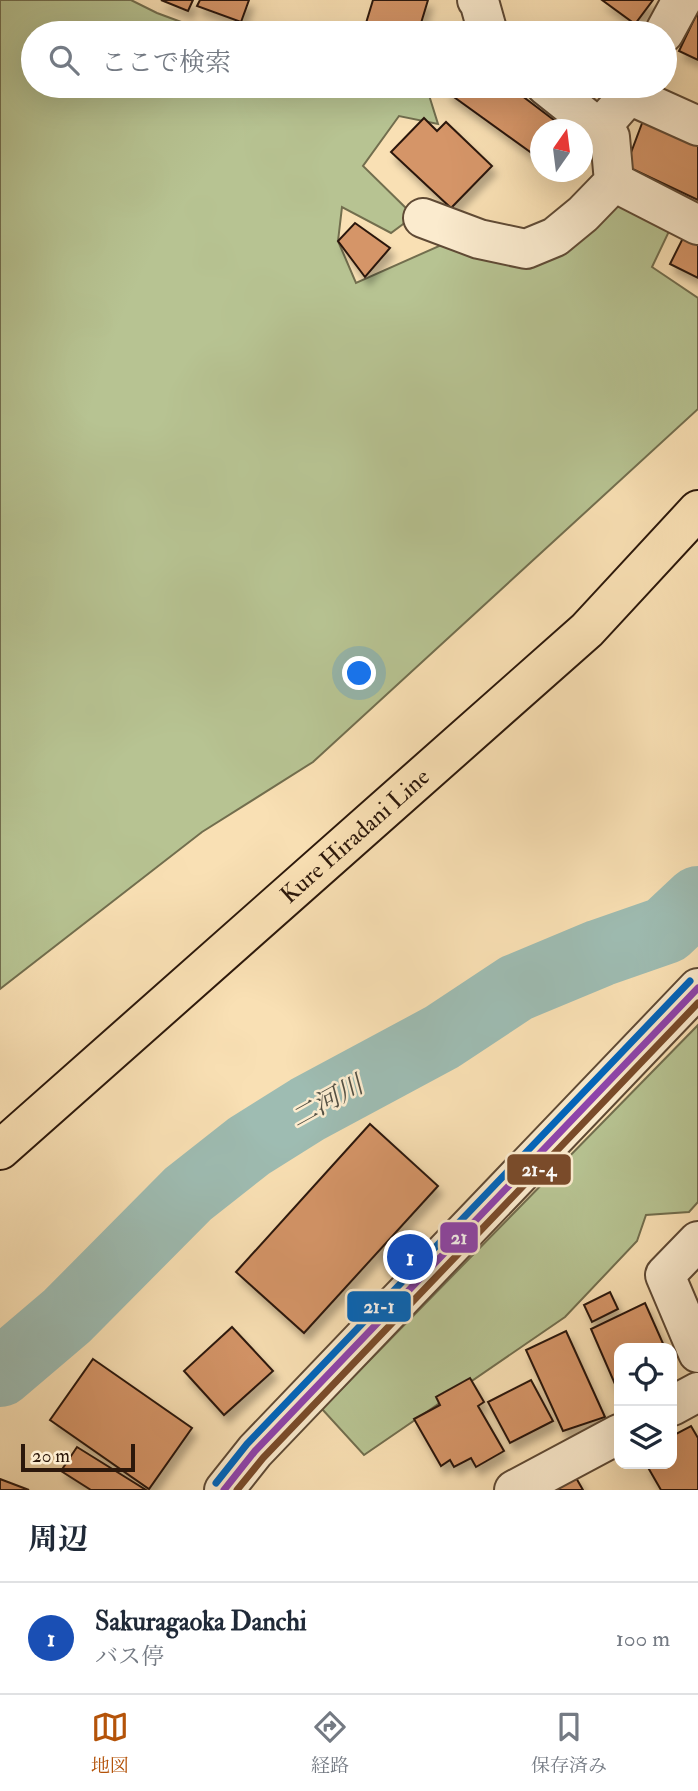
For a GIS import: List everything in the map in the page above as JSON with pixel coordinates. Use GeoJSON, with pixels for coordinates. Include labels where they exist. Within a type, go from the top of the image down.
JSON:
{"type":"FeatureCollection","features":[{"type":"Feature","properties":{"kind":"main road","name":"Kure Hiradani Line"},"geometry":{"type":"LineString","coordinates":[[0,1150],[587,630],[698,510]]}},
{"type":"Feature","properties":{"kind":"street"},"geometry":{"type":"LineString","coordinates":[[477,0],[485,21]]}},
{"type":"Feature","properties":{"kind":"street"},"geometry":{"type":"LineString","coordinates":[[671,21],[682,0]]}},
{"type":"Feature","properties":{"kind":"street"},"geometry":{"type":"LineString","coordinates":[[423,218],[480,239],[526,249],[555,237],[583,214],[614,182],[610,137],[561,98]]}},
{"type":"Feature","properties":{"kind":"street"},"geometry":{"type":"LineString","coordinates":[[600,128],[625,98]]}},
{"type":"Feature","properties":{"kind":"street"},"geometry":{"type":"LineString","coordinates":[[647,98],[698,126]]}},
{"type":"Feature","properties":{"kind":"street"},"geometry":{"type":"LineString","coordinates":[[614,182],[698,225]]}},
{"type":"Feature","properties":{"kind":"street"},"geometry":{"type":"LineString","coordinates":[[224,1490],[256,1451],[698,988]]}},
{"type":"Feature","properties":{"kind":"street"},"geometry":{"type":"LineString","coordinates":[[698,1241],[664,1275],[698,1353]]}},
{"type":"Feature","properties":{"kind":"street"},"geometry":{"type":"LineString","coordinates":[[677,1403],[698,1392]]}},
{"type":"Feature","properties":{"kind":"street"},"geometry":{"type":"LineString","coordinates":[[513,1490],[614,1437]]}},
{"type":"Feature","properties":{"kind":"green space"},"geometry":{"type":"Polygon","coordinates":[[[0,0],[131,0],[179,21],[21,21],[21,98],[430,98],[438,124],[399,116],[363,166],[414,216],[391,233],[342,207],[338,241],[356,283],[448,242],[496,258],[624,194],[673,223],[652,267],[698,298],[698,409],[313,762],[202,832],[0,989],[0,0]]]}},
{"type":"Feature","properties":{"kind":"green space"},"geometry":{"type":"Polygon","coordinates":[[[698,1025],[698,1202],[689,1212],[646,1215],[637,1241],[565,1317],[364,1455],[322,1409],[698,1025]]]}},
{"type":"Feature","properties":{"kind":"building"},"geometry":{"type":"Polygon","coordinates":[[[161,0],[193,0],[188,11],[161,0]]]}},
{"type":"Feature","properties":{"kind":"building"},"geometry":{"type":"Polygon","coordinates":[[[200,0],[249,0],[241,21],[197,6],[200,0]]]}},
{"type":"Feature","properties":{"kind":"building"},"geometry":{"type":"Polygon","coordinates":[[[373,0],[428,0],[422,21],[367,21],[373,0]]]}},
{"type":"Feature","properties":{"kind":"building"},"geometry":{"type":"Polygon","coordinates":[[[602,0],[653,0],[637,21],[631,21],[602,0]]]}},
{"type":"Feature","properties":{"kind":"building"},"geometry":{"type":"Polygon","coordinates":[[[698,11],[698,60],[679,51],[698,11]]]}},
{"type":"Feature","properties":{"kind":"building"},"geometry":{"type":"Polygon","coordinates":[[[455,98],[525,98],[552,119],[530,119],[530,152],[455,98]]]}},
{"type":"Feature","properties":{"kind":"building"},"geometry":{"type":"Polygon","coordinates":[[[424,118],[437,131],[446,122],[492,166],[451,208],[391,152],[424,118]]]}},
{"type":"Feature","properties":{"kind":"building"},"geometry":{"type":"Polygon","coordinates":[[[644,118],[698,140],[698,200],[626,166],[644,118]]]}},
{"type":"Feature","properties":{"kind":"building"},"geometry":{"type":"Polygon","coordinates":[[[355,223],[390,248],[365,277],[338,241],[355,223]]]}},
{"type":"Feature","properties":{"kind":"building"},"geometry":{"type":"Polygon","coordinates":[[[684,236],[698,243],[698,278],[670,264],[684,236]]]}},
{"type":"Feature","properties":{"kind":"building"},"geometry":{"type":"Polygon","coordinates":[[[370,1124],[438,1186],[304,1333],[236,1272],[370,1124]]]}},
{"type":"Feature","properties":{"kind":"building"},"geometry":{"type":"Polygon","coordinates":[[[610,1292],[618,1309],[592,1322],[584,1305],[610,1292]]]}},
{"type":"Feature","properties":{"kind":"building"},"geometry":{"type":"Polygon","coordinates":[[[645,1303],[663,1343],[614,1343],[614,1382],[591,1329],[645,1303]]]}},
{"type":"Feature","properties":{"kind":"building"},"geometry":{"type":"Polygon","coordinates":[[[232,1327],[273,1371],[224,1415],[184,1371],[232,1327]]]}},
{"type":"Feature","properties":{"kind":"building"},"geometry":{"type":"Polygon","coordinates":[[[566,1331],[605,1417],[563,1431],[526,1350],[566,1331]]]}},
{"type":"Feature","properties":{"kind":"building"},"geometry":{"type":"Polygon","coordinates":[[[93,1359],[192,1428],[149,1489],[50,1420],[93,1359]]]}},
{"type":"Feature","properties":{"kind":"building"},"geometry":{"type":"Polygon","coordinates":[[[470,1378],[484,1402],[478,1406],[504,1451],[476,1467],[471,1458],[454,1467],[450,1460],[441,1466],[414,1419],[440,1405],[436,1397],[470,1378]]]}},
{"type":"Feature","properties":{"kind":"building"},"geometry":{"type":"Polygon","coordinates":[[[531,1380],[553,1421],[510,1443],[488,1402],[531,1380]]]}},
{"type":"Feature","properties":{"kind":"building"},"geometry":{"type":"Polygon","coordinates":[[[691,1426],[698,1438],[698,1490],[661,1490],[649,1469],[677,1469],[677,1433],[691,1426]]]}},
{"type":"Feature","properties":{"kind":"building"},"geometry":{"type":"Polygon","coordinates":[[[77,1447],[146,1490],[91,1490],[61,1471],[77,1447]]]}},
{"type":"Feature","properties":{"kind":"building"},"geometry":{"type":"Polygon","coordinates":[[[575,1476],[583,1490],[548,1490],[575,1476]]]}},
{"type":"Feature","properties":{"kind":"building"},"geometry":{"type":"Polygon","coordinates":[[[0,1479],[29,1490],[0,1490],[0,1479]]]}},
{"type":"Feature","properties":{"kind":"waterway","name":"二河川"},"geometry":{"type":"LineString","coordinates":[[0,1373],[67,1316],[188,1194],[249,1146],[308,1109],[442,1037],[516,988],[600,953],[666,930],[698,900]]}},
{"type":"Feature","properties":{"kind":"transit line","name":"21-1"},"geometry":{"type":"LineString","coordinates":[[216,1483],[247,1444],[690,981]]}},
{"type":"Feature","properties":{"kind":"transit line","name":"21"},"geometry":{"type":"LineString","coordinates":[[224,1490],[255,1451],[698,988]]}},
{"type":"Feature","properties":{"kind":"transit line","name":"21-4"},"geometry":{"type":"LineString","coordinates":[[237,1490],[263,1458],[698,1003]]}},
{"type":"Feature","properties":{"kind":"place","name":"Sakuragaoka Danchi"},"geometry":{"type":"Point","coordinates":[410,1257]}}]}
